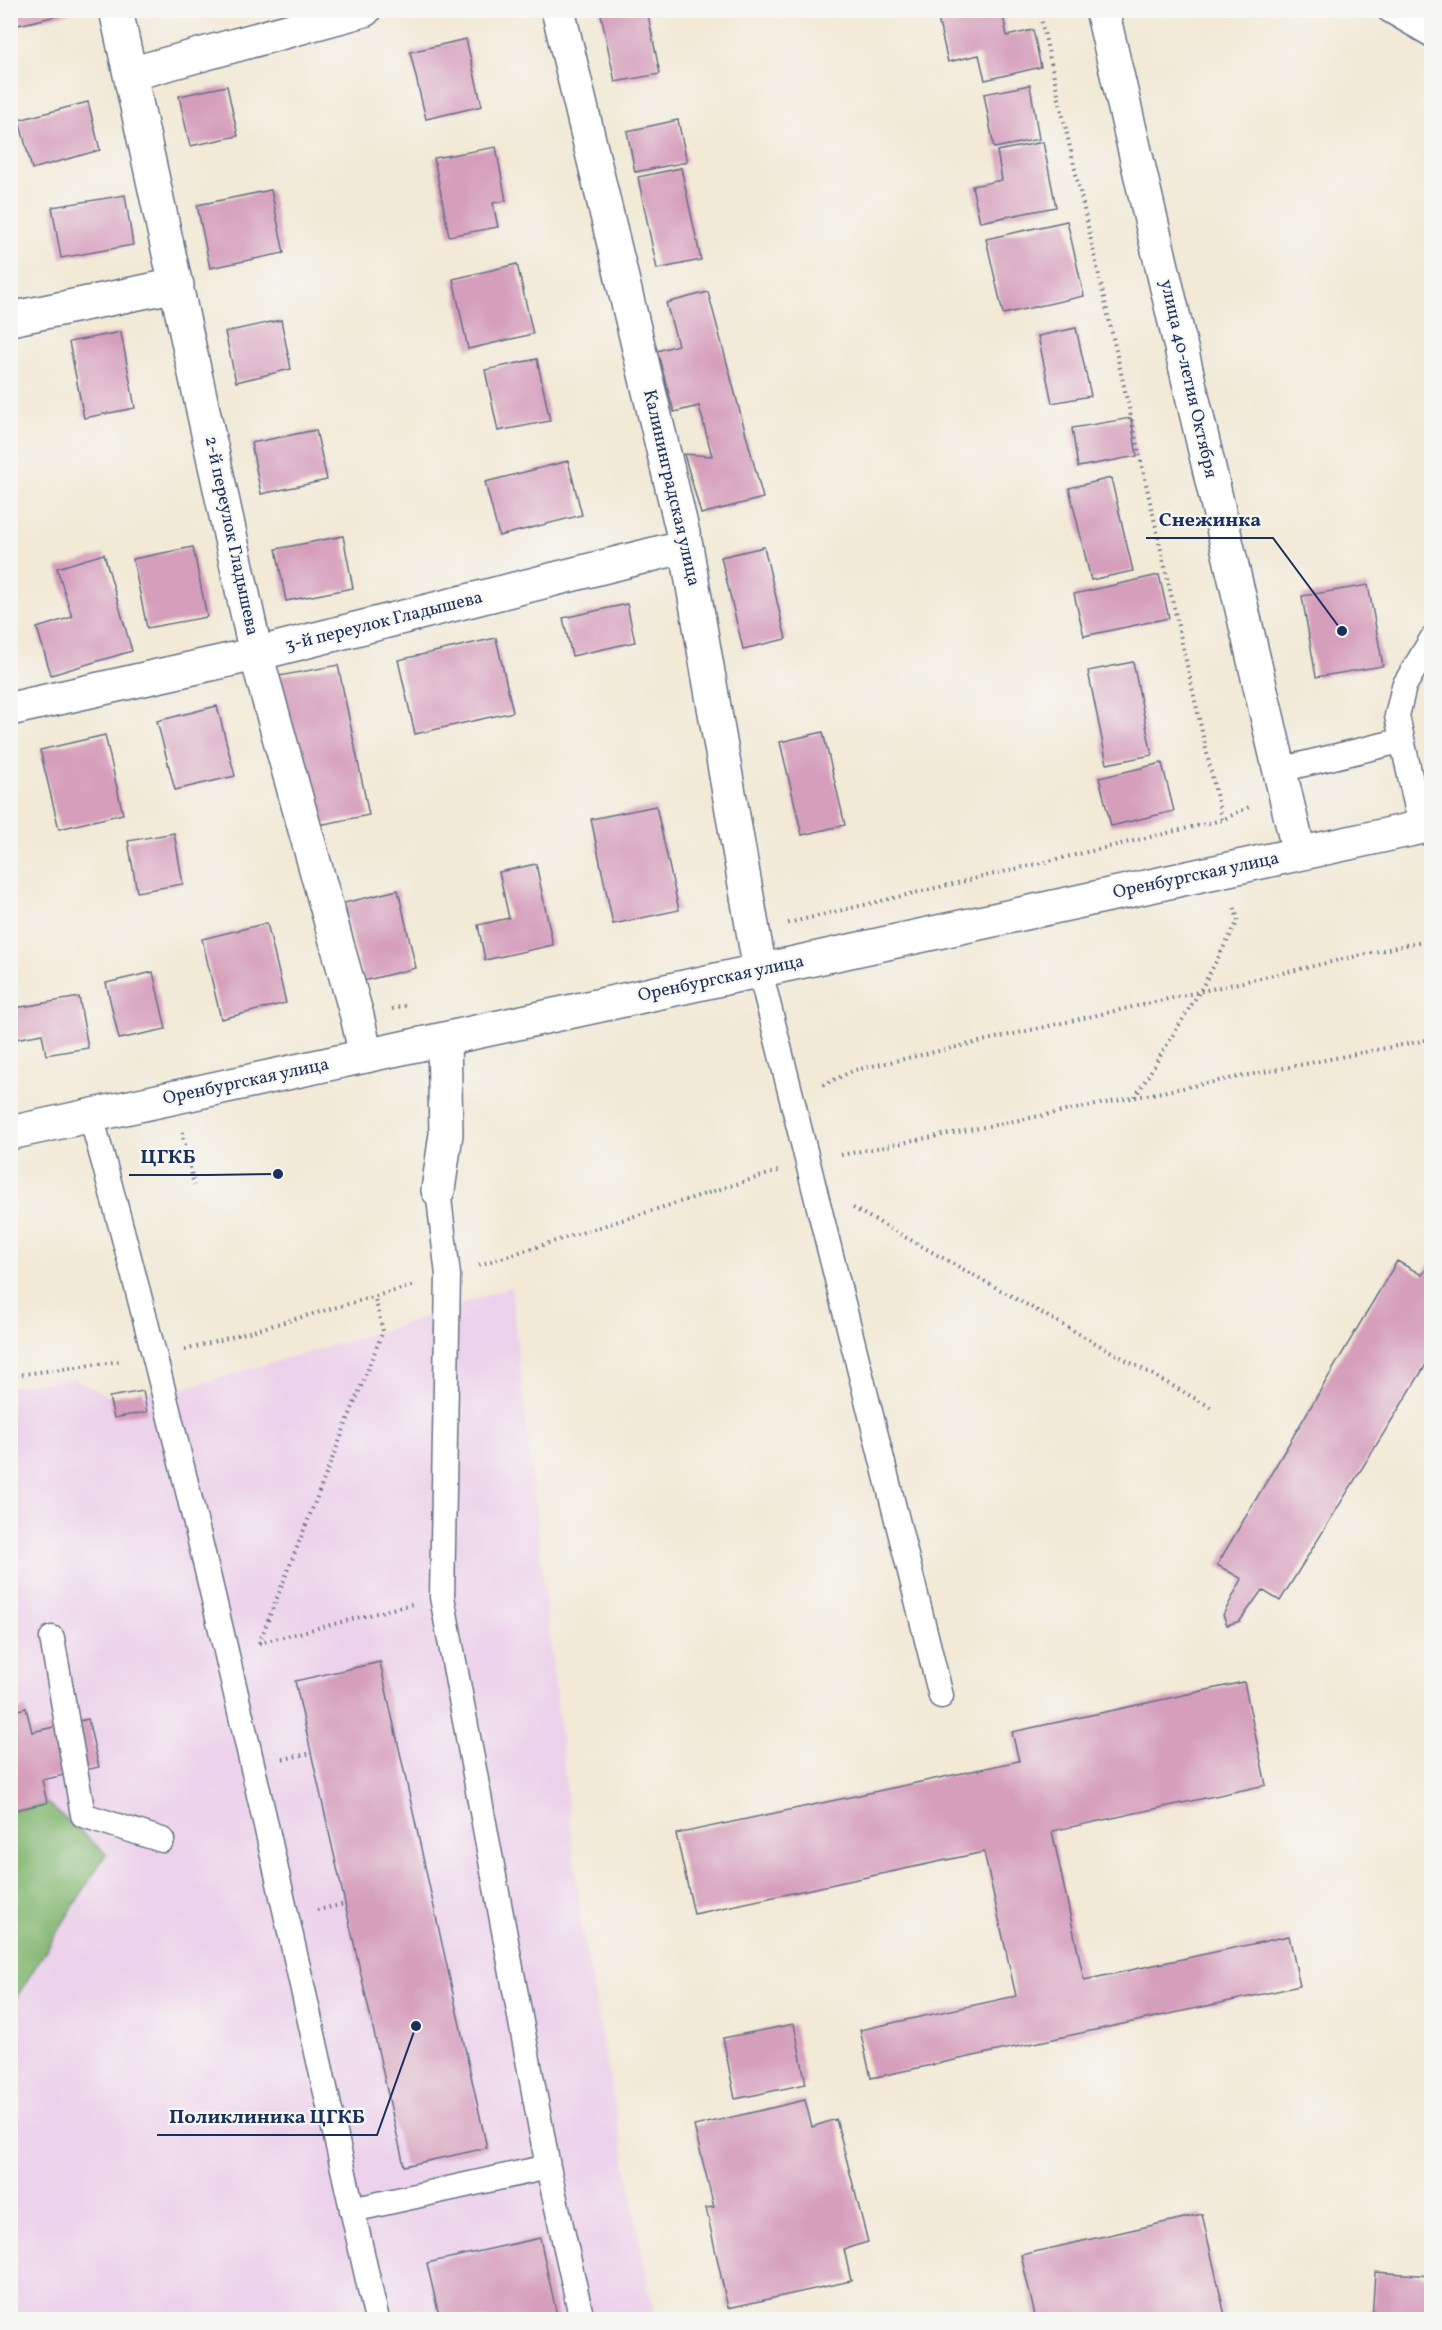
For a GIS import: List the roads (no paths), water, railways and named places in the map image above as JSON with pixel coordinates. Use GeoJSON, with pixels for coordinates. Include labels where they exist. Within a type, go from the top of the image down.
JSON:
{"type":"FeatureCollection","features":[{"type":"Feature","properties":{"kind":"street","name":"2-й переулок Гладышева"},"geometry":{"type":"LineString","coordinates":[[116,10],[256,654],[366,1056]]}},
{"type":"Feature","properties":{"kind":"street"},"geometry":{"type":"LineString","coordinates":[[130,74],[364,10]]}},
{"type":"Feature","properties":{"kind":"street","name":"Калининградская улица"},"geometry":{"type":"LineString","coordinates":[[558,10],[686,546],[760,970]]}},
{"type":"Feature","properties":{"kind":"street","name":"улица 40-летия Октября"},"geometry":{"type":"LineString","coordinates":[[1102,10],[1299,853]]}},
{"type":"Feature","properties":{"kind":"street"},"geometry":{"type":"LineString","coordinates":[[10,319],[177,285]]}},
{"type":"Feature","properties":{"kind":"street","name":"3-й переулок Гладышева"},"geometry":{"type":"LineString","coordinates":[[10,709],[256,654],[686,546]]}},
{"type":"Feature","properties":{"kind":"street","name":"Оренбургская улица"},"geometry":{"type":"LineString","coordinates":[[10,1133],[1426,826]]}},
{"type":"Feature","properties":{"kind":"street"},"geometry":{"type":"LineString","coordinates":[[438,1190],[446,1134],[444,1039]]}},
{"type":"Feature","properties":{"kind":"lane"},"geometry":{"type":"LineString","coordinates":[[1389,10],[1431,35]]}},
{"type":"Feature","properties":{"kind":"lane"},"geometry":{"type":"LineString","coordinates":[[1426,826],[1400,741],[1397,716],[1404,686],[1431,639]]}},
{"type":"Feature","properties":{"kind":"lane"},"geometry":{"type":"LineString","coordinates":[[1280,770],[1400,741]]}},
{"type":"Feature","properties":{"kind":"lane"},"geometry":{"type":"LineString","coordinates":[[760,970],[941,1696]]}},
{"type":"Feature","properties":{"kind":"lane"},"geometry":{"type":"LineString","coordinates":[[91,1116],[154,1356],[216,1612],[377,2319]]}},
{"type":"Feature","properties":{"kind":"lane"},"geometry":{"type":"LineString","coordinates":[[438,1190],[448,1275],[442,1597],[548,2167],[582,2319]]}},
{"type":"Feature","properties":{"kind":"lane"},"geometry":{"type":"LineString","coordinates":[[52,1638],[83,1815],[162,1840]]}},
{"type":"Feature","properties":{"kind":"lane"},"geometry":{"type":"LineString","coordinates":[[352,2210],[548,2167]]}},
{"type":"Feature","properties":{"kind":"place","name":"Снежинка"},"geometry":{"type":"Point","coordinates":[1342,631]}},
{"type":"Feature","properties":{"kind":"place","name":"ЦГКБ"},"geometry":{"type":"Point","coordinates":[278,1174]}},
{"type":"Feature","properties":{"kind":"place","name":"Поликлиника ЦГКБ"},"geometry":{"type":"Point","coordinates":[416,2026]}}]}
